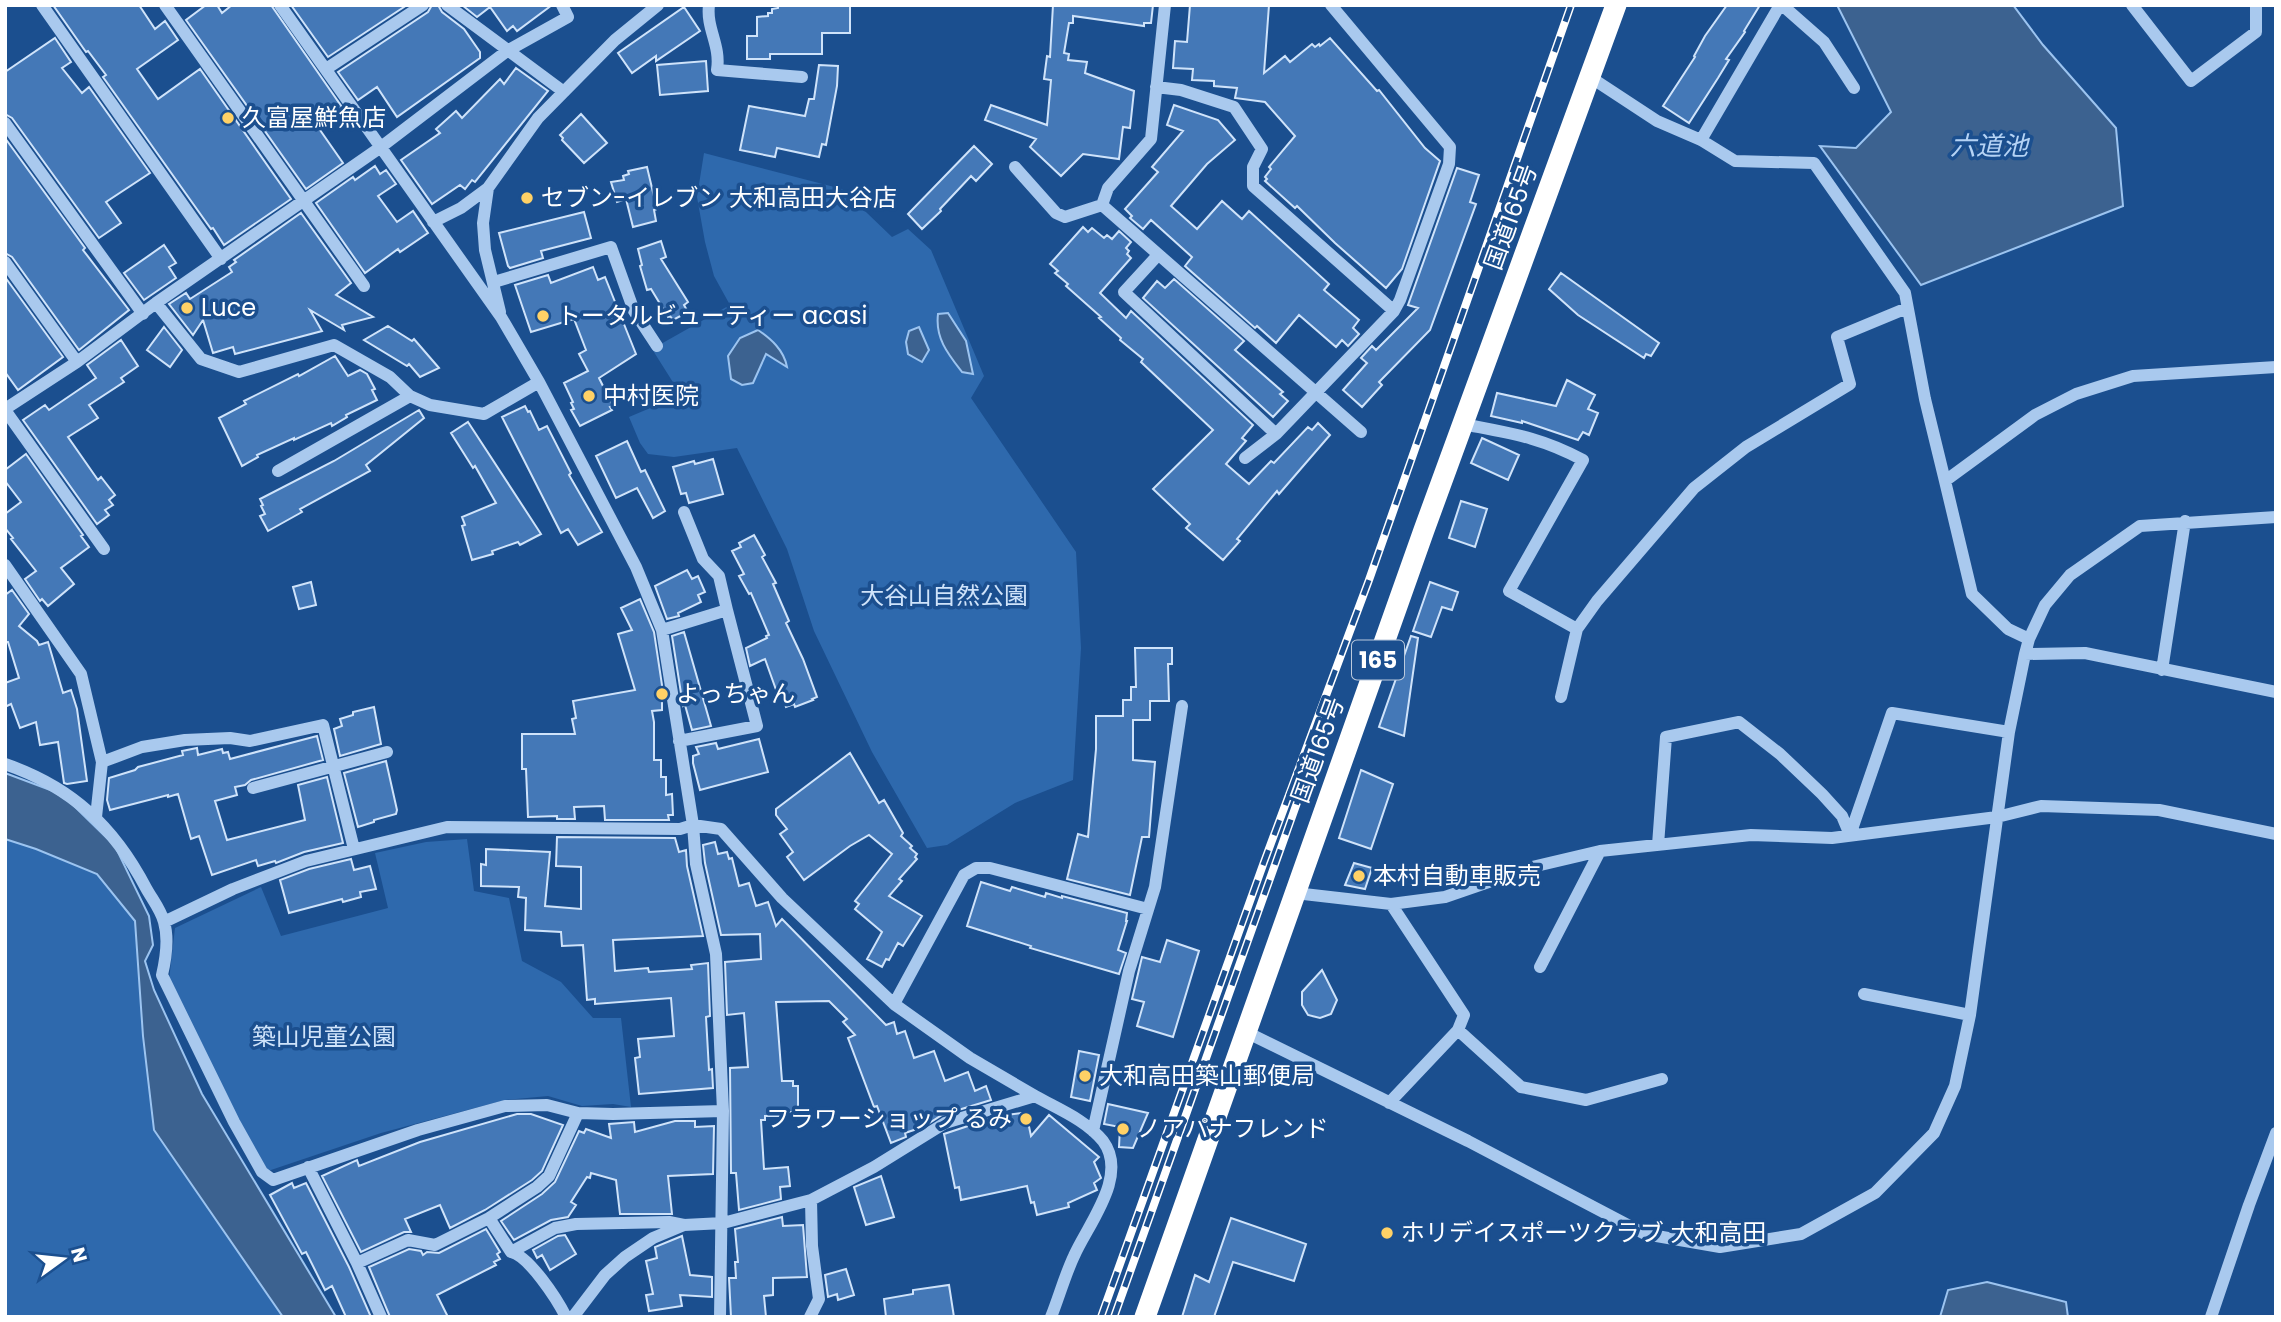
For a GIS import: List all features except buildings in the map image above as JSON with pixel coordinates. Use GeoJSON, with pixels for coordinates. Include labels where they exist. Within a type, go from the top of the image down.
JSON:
{"type":"FeatureCollection","features":[{"type":"Feature","properties":{"kind":"highway","name":"国道165号"},"geometry":{"type":"LineString","coordinates":[[1145,1317],[1463,424],[1616,5]]}},
{"type":"Feature","properties":{"kind":"street"},"geometry":{"type":"LineString","coordinates":[[42,5],[221,259]]}},
{"type":"Feature","properties":{"kind":"street"},"geometry":{"type":"LineString","coordinates":[[165,5],[364,286]]}},
{"type":"Feature","properties":{"kind":"street"},"geometry":{"type":"LineString","coordinates":[[280,5],[501,317],[539,382],[636,567],[662,631],[693,825],[696,864],[716,954],[723,1111],[720,1317]]}},
{"type":"Feature","properties":{"kind":"street"},"geometry":{"type":"LineString","coordinates":[[326,69],[423,5]]}},
{"type":"Feature","properties":{"kind":"street"},"geometry":{"type":"LineString","coordinates":[[447,5],[564,92]]}},
{"type":"Feature","properties":{"kind":"street"},"geometry":{"type":"LineString","coordinates":[[104,549],[5,409],[77,362],[156,303],[381,147],[507,51],[568,17],[562,5]]}},
{"type":"Feature","properties":{"kind":"street"},"geometry":{"type":"LineString","coordinates":[[433,222],[461,208],[488,188],[538,118],[615,40],[657,5]]}},
{"type":"Feature","properties":{"kind":"street"},"geometry":{"type":"LineString","coordinates":[[709,5],[708,15],[719,55],[717,70],[802,77]]}},
{"type":"Feature","properties":{"kind":"street"},"geometry":{"type":"LineString","coordinates":[[1102,205],[1108,188],[1151,139],[1165,5]]}},
{"type":"Feature","properties":{"kind":"street"},"geometry":{"type":"LineString","coordinates":[[1245,458],[1276,434],[1394,311],[1449,164],[1450,147],[1331,5]]}},
{"type":"Feature","properties":{"kind":"street"},"geometry":{"type":"LineString","coordinates":[[1701,140],[1781,5],[1824,42],[1854,88]]}},
{"type":"Feature","properties":{"kind":"street"},"geometry":{"type":"LineString","coordinates":[[2132,5],[2191,81],[2256,32],[2256,5]]}},
{"type":"Feature","properties":{"kind":"street"},"geometry":{"type":"LineString","coordinates":[[1590,77],[1657,121],[1701,140],[1735,161],[1814,163],[1905,293],[1925,399],[1972,594],[2008,629],[2029,639]]}},
{"type":"Feature","properties":{"kind":"street"},"geometry":{"type":"LineString","coordinates":[[1156,87],[1181,90],[1234,107],[1262,149],[1253,167],[1253,186],[1394,311]]}},
{"type":"Feature","properties":{"kind":"street"},"geometry":{"type":"LineString","coordinates":[[5,123],[143,314]]}},
{"type":"Feature","properties":{"kind":"street"},"geometry":{"type":"LineString","coordinates":[[1015,167],[1056,213],[1065,218],[1102,205]]}},
{"type":"Feature","properties":{"kind":"street"},"geometry":{"type":"LineString","coordinates":[[488,188],[483,223],[485,250],[501,317]]}},
{"type":"Feature","properties":{"kind":"street"},"geometry":{"type":"LineString","coordinates":[[1102,205],[1361,432]]}},
{"type":"Feature","properties":{"kind":"street"},"geometry":{"type":"LineString","coordinates":[[494,282],[611,247],[634,311],[657,346]]}},
{"type":"Feature","properties":{"kind":"street"},"geometry":{"type":"LineString","coordinates":[[1158,255],[1124,292],[1276,434]]}},
{"type":"Feature","properties":{"kind":"street"},"geometry":{"type":"LineString","coordinates":[[5,262],[77,362]]}},
{"type":"Feature","properties":{"kind":"street"},"geometry":{"type":"LineString","coordinates":[[156,303],[201,359],[239,372],[334,345],[390,377],[410,396],[430,405],[484,414],[539,382]]}},
{"type":"Feature","properties":{"kind":"street"},"geometry":{"type":"LineString","coordinates":[[1561,697],[1577,629],[1597,601],[1693,488],[1746,447],[1850,384],[1837,337],[1907,308]]}},
{"type":"Feature","properties":{"kind":"street"},"geometry":{"type":"LineString","coordinates":[[1945,481],[2035,415],[2076,394],[2133,376],[2276,368]]}},
{"type":"Feature","properties":{"kind":"street"},"geometry":{"type":"LineString","coordinates":[[278,471],[410,396]]}},
{"type":"Feature","properties":{"kind":"street"},"geometry":{"type":"LineString","coordinates":[[1463,424],[1534,438],[1583,460],[1509,591],[1577,629]]}},
{"type":"Feature","properties":{"kind":"street"},"geometry":{"type":"LineString","coordinates":[[679,741],[757,726],[719,576],[703,559],[684,512]]}},
{"type":"Feature","properties":{"kind":"street"},"geometry":{"type":"LineString","coordinates":[[1246,1032],[1468,1141],[1645,1234],[1720,1247],[1801,1234],[1875,1193],[1934,1133],[1955,1086],[1970,1015],[2009,732],[2029,639],[2045,605],[2070,575],[2140,526],[2276,517]]}},
{"type":"Feature","properties":{"kind":"street"},"geometry":{"type":"LineString","coordinates":[[2162,670],[2185,521]]}},
{"type":"Feature","properties":{"kind":"street"},"geometry":{"type":"LineString","coordinates":[[5,565],[81,674],[102,762],[96,817]]}},
{"type":"Feature","properties":{"kind":"street"},"geometry":{"type":"LineString","coordinates":[[662,631],[727,610]]}},
{"type":"Feature","properties":{"kind":"street"},"geometry":{"type":"LineString","coordinates":[[2025,654],[2085,653],[2276,692]]}},
{"type":"Feature","properties":{"kind":"street"},"geometry":{"type":"LineString","coordinates":[[1093,1130],[1129,971],[1154,887],[1182,706]]}},
{"type":"Feature","properties":{"kind":"street"},"geometry":{"type":"LineString","coordinates":[[1850,835],[1892,713],[2009,732]]}},
{"type":"Feature","properties":{"kind":"street"},"geometry":{"type":"LineString","coordinates":[[1658,845],[1666,737],[1739,722],[1780,754],[1822,794],[1842,816],[1850,835]]}},
{"type":"Feature","properties":{"kind":"street"},"geometry":{"type":"LineString","coordinates":[[102,762],[142,747],[230,738],[250,741],[323,725],[354,849]]}},
{"type":"Feature","properties":{"kind":"street"},"geometry":{"type":"LineString","coordinates":[[253,788],[387,752]]}},
{"type":"Feature","properties":{"kind":"street"},"geometry":{"type":"LineString","coordinates":[[5,764],[55,786],[96,817],[130,857],[164,922],[167,950],[162,975],[234,1122],[262,1172],[273,1180],[418,1130],[506,1106],[547,1105],[578,1113],[723,1111]]}},
{"type":"Feature","properties":{"kind":"street"},"geometry":{"type":"LineString","coordinates":[[1295,893],[1391,904],[1445,897],[1532,867],[1600,852],[1751,835],[1832,838],[1997,817],[2041,806],[2159,810],[2276,834]]}},
{"type":"Feature","properties":{"kind":"street"},"geometry":{"type":"LineString","coordinates":[[164,922],[245,884],[306,861],[447,827],[680,829],[693,825],[720,828],[782,898],[894,1004],[970,1058],[1093,1130],[1105,1144],[1111,1163],[1109,1190],[1074,1256],[1051,1317]]}},
{"type":"Feature","properties":{"kind":"street"},"geometry":{"type":"LineString","coordinates":[[1540,967],[1600,852]]}},
{"type":"Feature","properties":{"kind":"street"},"geometry":{"type":"LineString","coordinates":[[894,1004],[964,875],[976,868],[990,868],[1148,909]]}},
{"type":"Feature","properties":{"kind":"street"},"geometry":{"type":"LineString","coordinates":[[1389,1103],[1458,1030],[1464,1015],[1391,904]]}},
{"type":"Feature","properties":{"kind":"street"},"geometry":{"type":"LineString","coordinates":[[1864,994],[1970,1015]]}},
{"type":"Feature","properties":{"kind":"street"},"geometry":{"type":"LineString","coordinates":[[1458,1030],[1521,1087],[1586,1100],[1662,1079]]}},
{"type":"Feature","properties":{"kind":"street"},"geometry":{"type":"LineString","coordinates":[[511,1252],[555,1228],[576,1224],[723,1223],[811,1200],[874,1167],[945,1123],[1035,1096]]}},
{"type":"Feature","properties":{"kind":"street"},"geometry":{"type":"LineString","coordinates":[[357,1263],[408,1240],[435,1245],[489,1218],[537,1187],[549,1176],[578,1113]]}},
{"type":"Feature","properties":{"kind":"street"},"geometry":{"type":"LineString","coordinates":[[2211,1317],[2276,1133]]}},
{"type":"Feature","properties":{"kind":"street"},"geometry":{"type":"LineString","coordinates":[[308,1167],[381,1317]]}},
{"type":"Feature","properties":{"kind":"street"},"geometry":{"type":"LineString","coordinates":[[810,1317],[819,1299],[812,1246],[811,1200]]}},
{"type":"Feature","properties":{"kind":"street"},"geometry":{"type":"LineString","coordinates":[[489,1218],[511,1252],[519,1254],[545,1285],[566,1317]]}},
{"type":"Feature","properties":{"kind":"street"},"geometry":{"type":"LineString","coordinates":[[573,1317],[605,1275],[625,1257],[653,1238],[684,1225]]}},
{"type":"Feature","properties":{"kind":"green space","name":"大谷山自然公園"},"geometry":{"type":"Polygon","coordinates":[[[704,153],[842,189],[892,237],[908,229],[931,250],[984,376],[971,398],[1076,552],[1081,648],[1073,780],[1015,803],[947,845],[927,848],[872,752],[814,631],[787,549],[737,448],[674,457],[648,454],[629,417],[681,395],[652,349],[730,305],[714,276],[697,197],[704,153]]]}},
{"type":"Feature","properties":{"kind":"green space"},"geometry":{"type":"Polygon","coordinates":[[[5,839],[97,874],[135,921],[154,1130],[283,1317],[5,1317],[5,839]]]}},
{"type":"Feature","properties":{"kind":"green space","name":"築山児童公園"},"geometry":{"type":"Polygon","coordinates":[[[467,839],[474,891],[509,898],[522,961],[561,982],[593,1018],[621,1018],[631,1107],[613,1104],[582,1106],[548,1096],[505,1100],[381,1133],[268,1171],[238,1120],[169,980],[175,928],[261,887],[281,936],[388,908],[375,853],[426,842],[467,839]]]}},
{"type":"Feature","properties":{"kind":"water","name":"六道池"},"geometry":{"type":"Polygon","coordinates":[[[1837,5],[2013,5],[2043,45],[2116,128],[2123,206],[1921,285],[1820,146],[1856,148],[1891,112],[1837,5]]]}},
{"type":"Feature","properties":{"kind":"water"},"geometry":{"type":"Polygon","coordinates":[[[948,313],[966,341],[973,374],[962,372],[947,352],[941,338],[938,314],[948,313]]]}},
{"type":"Feature","properties":{"kind":"water"},"geometry":{"type":"Polygon","coordinates":[[[919,327],[929,350],[922,362],[908,354],[906,342],[909,331],[919,327]]]}},
{"type":"Feature","properties":{"kind":"water"},"geometry":{"type":"Polygon","coordinates":[[[758,330],[780,350],[787,367],[766,354],[753,383],[742,385],[731,379],[728,356],[740,338],[758,330]]]}},
{"type":"Feature","properties":{"kind":"water"},"geometry":{"type":"Polygon","coordinates":[[[5,773],[53,791],[71,803],[115,846],[149,916],[153,945],[145,961],[154,990],[202,1094],[336,1317],[283,1317],[154,1130],[143,1036],[135,921],[97,874],[5,839],[5,773]]]}},
{"type":"Feature","properties":{"kind":"water"},"geometry":{"type":"Polygon","coordinates":[[[1987,1282],[2066,1302],[2068,1317],[1940,1317],[1948,1290],[1987,1282]]]}},
{"type":"Feature","properties":{"kind":"railway"},"geometry":{"type":"LineString","coordinates":[[1101,1317],[1264,862],[1369,580],[1571,5]]}},
{"type":"Feature","properties":{"kind":"railway"},"geometry":{"type":"LineString","coordinates":[[1114,1317],[1304,783]]}},
{"type":"Feature","properties":{"kind":"place","name":"久富屋鮮魚店"},"geometry":{"type":"Point","coordinates":[228,118]}},
{"type":"Feature","properties":{"kind":"place","name":"セブン-イレブン 大和高田大谷店"},"geometry":{"type":"Point","coordinates":[527,198]}},
{"type":"Feature","properties":{"kind":"place","name":"Luce"},"geometry":{"type":"Point","coordinates":[187,308]}},
{"type":"Feature","properties":{"kind":"place","name":"トータルビューティー acasi"},"geometry":{"type":"Point","coordinates":[543,316]}},
{"type":"Feature","properties":{"kind":"place","name":"中村医院"},"geometry":{"type":"Point","coordinates":[589,396]}},
{"type":"Feature","properties":{"kind":"place","name":"よっちゃん"},"geometry":{"type":"Point","coordinates":[662,694]}},
{"type":"Feature","properties":{"kind":"place","name":"本村自動車販売"},"geometry":{"type":"Point","coordinates":[1359,876]}},
{"type":"Feature","properties":{"kind":"place","name":"大和高田築山郵便局"},"geometry":{"type":"Point","coordinates":[1085,1076]}},
{"type":"Feature","properties":{"kind":"place","name":"フラワーショップ るみ"},"geometry":{"type":"Point","coordinates":[1026,1119]}},
{"type":"Feature","properties":{"kind":"place","name":"ノアパナフレンド"},"geometry":{"type":"Point","coordinates":[1123,1129]}},
{"type":"Feature","properties":{"kind":"place","name":"ホリデイスポーツクラブ 大和高田"},"geometry":{"type":"Point","coordinates":[1387,1233]}}]}
